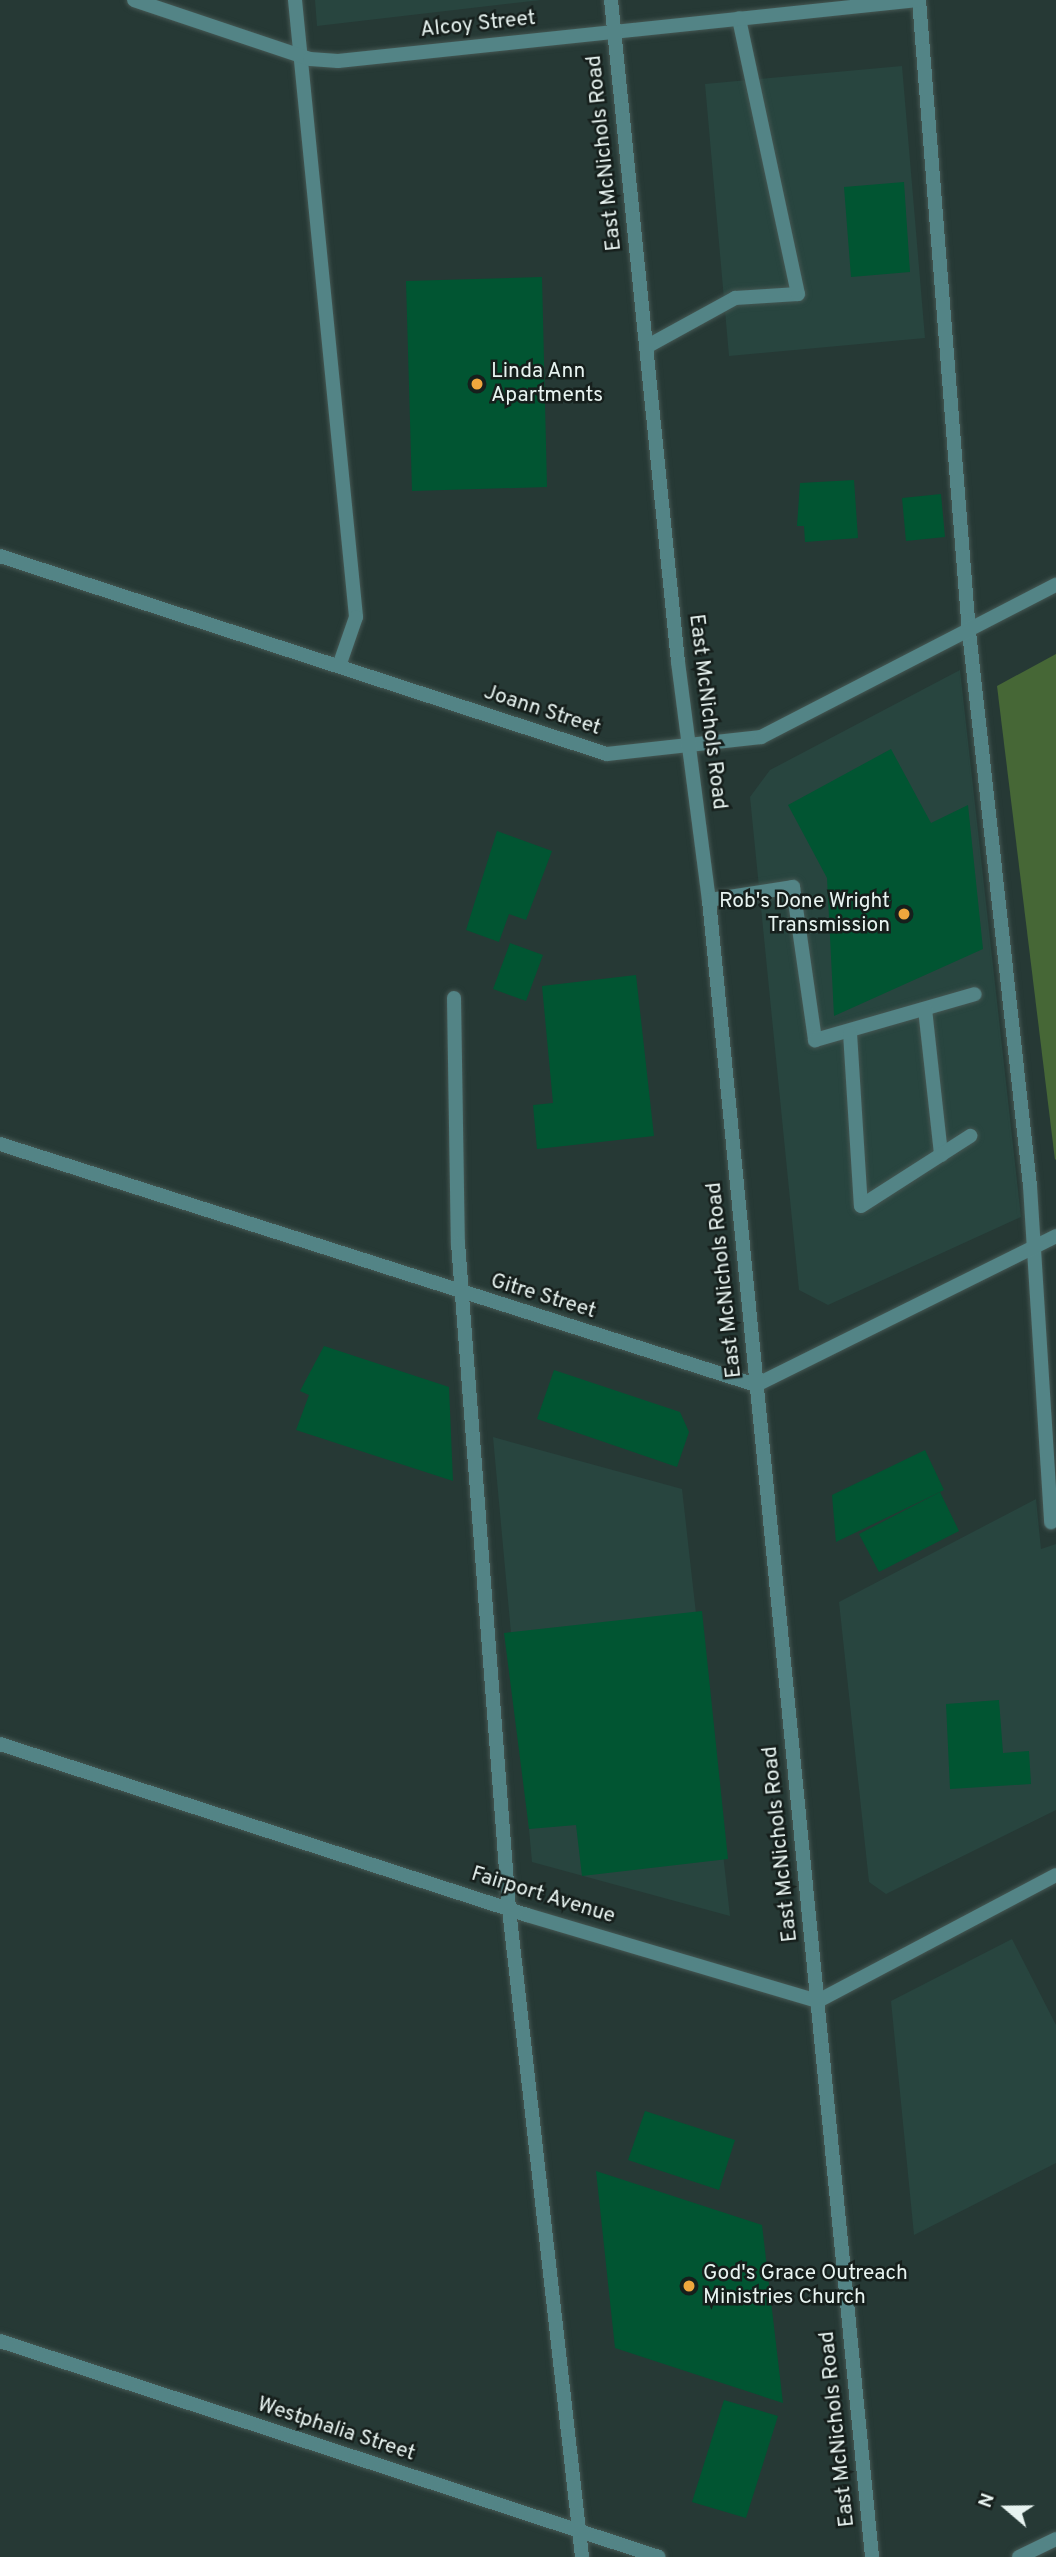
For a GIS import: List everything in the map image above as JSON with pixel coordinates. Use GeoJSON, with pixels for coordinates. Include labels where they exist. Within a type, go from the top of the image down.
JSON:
{"type":"FeatureCollection","features":[{"type":"Feature","properties":{"kind":"street","name":"Alcoy Street"},"geometry":{"type":"LineString","coordinates":[[134,0],[300,56],[338,61],[918,0]]}},
{"type":"Feature","properties":{"kind":"street"},"geometry":{"type":"LineString","coordinates":[[295,0],[356,617],[339,666]]}},
{"type":"Feature","properties":{"kind":"street","name":"East McNichols Road"},"geometry":{"type":"LineString","coordinates":[[611,0],[646,347],[709,900],[872,2557]]}},
{"type":"Feature","properties":{"kind":"street"},"geometry":{"type":"LineString","coordinates":[[918,0],[969,632],[1030,1186],[1030,1249],[1051,1522]]}},
{"type":"Feature","properties":{"kind":"street"},"geometry":{"type":"LineString","coordinates":[[646,347],[735,298],[798,294],[739,18]]}},
{"type":"Feature","properties":{"kind":"street","name":"Joann Street"},"geometry":{"type":"LineString","coordinates":[[0,556],[607,754],[690,747],[761,737],[1056,585]]}},
{"type":"Feature","properties":{"kind":"street"},"geometry":{"type":"LineString","coordinates":[[709,900],[793,887],[815,1041],[850,1033],[975,994]]}},
{"type":"Feature","properties":{"kind":"street"},"geometry":{"type":"LineString","coordinates":[[454,998],[461,1293],[509,1909],[582,2557]]}},
{"type":"Feature","properties":{"kind":"street"},"geometry":{"type":"LineString","coordinates":[[925,1009],[941,1155]]}},
{"type":"Feature","properties":{"kind":"street"},"geometry":{"type":"LineString","coordinates":[[850,1033],[861,1206],[970,1136]]}},
{"type":"Feature","properties":{"kind":"street","name":"Gitre Street"},"geometry":{"type":"LineString","coordinates":[[0,1144],[756,1385]]}},
{"type":"Feature","properties":{"kind":"street"},"geometry":{"type":"LineString","coordinates":[[756,1385],[1056,1236]]}},
{"type":"Feature","properties":{"kind":"street","name":"Fairport Avenue"},"geometry":{"type":"LineString","coordinates":[[0,1744],[509,1909],[818,2001]]}},
{"type":"Feature","properties":{"kind":"street"},"geometry":{"type":"LineString","coordinates":[[818,2001],[1056,1875]]}},
{"type":"Feature","properties":{"kind":"street","name":"Westphalia Street"},"geometry":{"type":"LineString","coordinates":[[0,2341],[659,2557]]}},
{"type":"Feature","properties":{"kind":"street"},"geometry":{"type":"LineString","coordinates":[[1019,2557],[1056,2539]]}},
{"type":"Feature","properties":{"kind":"shaded area"},"geometry":{"type":"Polygon","coordinates":[[[315,0],[541,0],[317,26],[315,0]]]}},
{"type":"Feature","properties":{"kind":"shaded area"},"geometry":{"type":"Polygon","coordinates":[[[902,66],[925,338],[729,356],[705,84],[902,66]]]}},
{"type":"Feature","properties":{"kind":"shaded area"},"geometry":{"type":"Polygon","coordinates":[[[960,670],[1021,1217],[828,1305],[799,1290],[750,797],[770,770],[960,670]]]}},
{"type":"Feature","properties":{"kind":"shaded area"},"geometry":{"type":"Polygon","coordinates":[[[493,1437],[682,1489],[730,1916],[532,1862],[493,1437]]]}},
{"type":"Feature","properties":{"kind":"shaded area"},"geometry":{"type":"Polygon","coordinates":[[[1036,1499],[1041,1549],[1056,1544],[1056,1810],[886,1894],[869,1882],[839,1602],[1036,1499]]]}},
{"type":"Feature","properties":{"kind":"shaded area"},"geometry":{"type":"Polygon","coordinates":[[[1012,1939],[1056,2025],[1056,2163],[914,2235],[891,2001],[1012,1939]]]}},
{"type":"Feature","properties":{"kind":"green space"},"geometry":{"type":"Polygon","coordinates":[[[1056,654],[1056,1159],[1055,1160],[997,686],[1056,654]]]}},
{"type":"Feature","properties":{"kind":"building"},"geometry":{"type":"Polygon","coordinates":[[[904,182],[910,272],[851,277],[844,187],[904,182]]]}},
{"type":"Feature","properties":{"kind":"building","name":"Linda Ann Apartments"},"geometry":{"type":"Polygon","coordinates":[[[542,277],[547,487],[412,491],[406,281],[542,277]]]}},
{"type":"Feature","properties":{"kind":"building"},"geometry":{"type":"Polygon","coordinates":[[[854,480],[858,538],[805,542],[804,526],[797,526],[800,483],[854,480]]]}},
{"type":"Feature","properties":{"kind":"building"},"geometry":{"type":"Polygon","coordinates":[[[941,494],[945,537],[906,541],[902,498],[941,494]]]}},
{"type":"Feature","properties":{"kind":"building","name":"Rob's Done Wright Transmission"},"geometry":{"type":"Polygon","coordinates":[[[891,749],[931,823],[968,805],[983,949],[834,1016],[827,878],[788,805],[891,749]]]}},
{"type":"Feature","properties":{"kind":"building"},"geometry":{"type":"Polygon","coordinates":[[[497,831],[552,851],[526,920],[509,914],[499,942],[466,930],[497,831]]]}},
{"type":"Feature","properties":{"kind":"building"},"geometry":{"type":"Polygon","coordinates":[[[510,943],[543,955],[526,1001],[493,989],[510,943]]]}},
{"type":"Feature","properties":{"kind":"building"},"geometry":{"type":"Polygon","coordinates":[[[636,975],[654,1136],[537,1149],[533,1105],[553,1103],[542,986],[636,975]]]}},
{"type":"Feature","properties":{"kind":"building"},"geometry":{"type":"Polygon","coordinates":[[[324,1346],[449,1387],[453,1481],[296,1430],[309,1395],[300,1391],[324,1346]]]}},
{"type":"Feature","properties":{"kind":"building"},"geometry":{"type":"Polygon","coordinates":[[[554,1370],[680,1412],[689,1432],[677,1467],[537,1419],[554,1370]]]}},
{"type":"Feature","properties":{"kind":"building"},"geometry":{"type":"Polygon","coordinates":[[[925,1450],[944,1490],[836,1542],[832,1495],[925,1450]]]}},
{"type":"Feature","properties":{"kind":"building"},"geometry":{"type":"Polygon","coordinates":[[[940,1492],[959,1531],[879,1572],[859,1534],[940,1492]]]}},
{"type":"Feature","properties":{"kind":"building"},"geometry":{"type":"Polygon","coordinates":[[[702,1611],[728,1859],[582,1876],[576,1825],[529,1829],[504,1633],[702,1611]]]}},
{"type":"Feature","properties":{"kind":"building"},"geometry":{"type":"Polygon","coordinates":[[[999,1700],[1003,1753],[1029,1751],[1031,1784],[950,1789],[946,1704],[999,1700]]]}},
{"type":"Feature","properties":{"kind":"building"},"geometry":{"type":"Polygon","coordinates":[[[645,2111],[735,2140],[719,2190],[628,2160],[645,2111]]]}},
{"type":"Feature","properties":{"kind":"building","name":"God's Grace Outreach Ministries Church"},"geometry":{"type":"Polygon","coordinates":[[[596,2171],[762,2225],[783,2403],[615,2348],[596,2171]]]}},
{"type":"Feature","properties":{"kind":"building"},"geometry":{"type":"Polygon","coordinates":[[[724,2400],[778,2416],[746,2518],[692,2502],[724,2400]]]}},
{"type":"Feature","properties":{"kind":"place","name":"Linda Ann Apartments"},"geometry":{"type":"Point","coordinates":[477,384]}},
{"type":"Feature","properties":{"kind":"place","name":"Rob's Done Wright Transmission"},"geometry":{"type":"Point","coordinates":[904,914]}},
{"type":"Feature","properties":{"kind":"place","name":"God's Grace Outreach Ministries Church"},"geometry":{"type":"Point","coordinates":[689,2286]}}]}
